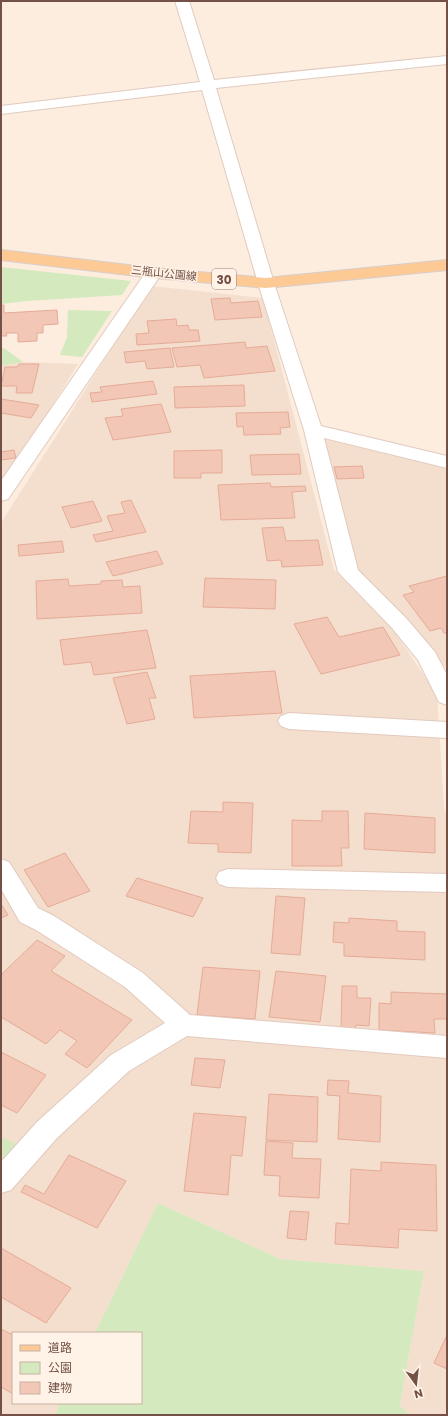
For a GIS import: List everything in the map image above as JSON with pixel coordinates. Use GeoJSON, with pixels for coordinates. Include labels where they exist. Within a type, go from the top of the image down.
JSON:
{"type":"FeatureCollection","features":[{"type":"Feature","properties":{"kind":"main road","name":"三瓶山公園線"},"geometry":{"type":"LineString","coordinates":[[1,255],[266,283],[447,265]]}},
{"type":"Feature","properties":{"kind":"street"},"geometry":{"type":"LineString","coordinates":[[182,1],[266,283],[313,430],[348,572],[399,623],[427,657],[447,697]]}},
{"type":"Feature","properties":{"kind":"street"},"geometry":{"type":"LineString","coordinates":[[1,110],[208,85],[447,60]]}},
{"type":"Feature","properties":{"kind":"street"},"geometry":{"type":"LineString","coordinates":[[1,495],[154,272]]}},
{"type":"Feature","properties":{"kind":"street"},"geometry":{"type":"LineString","coordinates":[[313,430],[447,462]]}},
{"type":"Feature","properties":{"kind":"street"},"geometry":{"type":"LineString","coordinates":[[289,721],[447,730]]}},
{"type":"Feature","properties":{"kind":"street"},"geometry":{"type":"LineString","coordinates":[[1,868],[29,915],[45,922],[134,980],[184,1025]]}},
{"type":"Feature","properties":{"kind":"street"},"geometry":{"type":"LineString","coordinates":[[228,878],[447,883]]}},
{"type":"Feature","properties":{"kind":"street"},"geometry":{"type":"LineString","coordinates":[[1,1182],[47,1130],[120,1063],[184,1025],[447,1047]]}},
{"type":"Feature","properties":{"kind":"shaded area"},"geometry":{"type":"Polygon","coordinates":[[[151,286],[263,298],[334,570],[394,631],[437,695],[444,807],[447,816],[447,1415],[409,1415],[400,1405],[424,1271],[280,1259],[158,1203],[95,1332],[12,1332],[12,1404],[60,1404],[55,1415],[1,1415],[1,1161],[17,1144],[1,1137],[1,523],[151,286]]]}},
{"type":"Feature","properties":{"kind":"shaded area"},"geometry":{"type":"Polygon","coordinates":[[[23,362],[78,364],[1,487],[1,366],[23,362]]]}},
{"type":"Feature","properties":{"kind":"shaded area"},"geometry":{"type":"Polygon","coordinates":[[[323,439],[447,469],[447,669],[355,568],[323,439]]]}},
{"type":"Feature","properties":{"kind":"green space"},"geometry":{"type":"Polygon","coordinates":[[[1,267],[131,281],[122,295],[1,304],[1,267]]]}},
{"type":"Feature","properties":{"kind":"green space"},"geometry":{"type":"Polygon","coordinates":[[[68,310],[112,311],[82,357],[60,355],[67,337],[68,310]]]}},
{"type":"Feature","properties":{"kind":"green space"},"geometry":{"type":"Polygon","coordinates":[[[1,348],[4,348],[23,362],[1,366],[1,348]]]}},
{"type":"Feature","properties":{"kind":"green space"},"geometry":{"type":"Polygon","coordinates":[[[1,1137],[17,1144],[1,1161],[1,1137]]]}},
{"type":"Feature","properties":{"kind":"green space"},"geometry":{"type":"Polygon","coordinates":[[[158,1203],[280,1259],[424,1271],[400,1405],[409,1415],[55,1415],[60,1404],[142,1404],[142,1332],[95,1332],[158,1203]]]}},
{"type":"Feature","properties":{"kind":"building"},"geometry":{"type":"Polygon","coordinates":[[[230,298],[231,303],[258,301],[262,317],[215,320],[211,299],[230,298]]]}},
{"type":"Feature","properties":{"kind":"building"},"geometry":{"type":"Polygon","coordinates":[[[1,305],[4,305],[4,313],[57,310],[58,324],[43,325],[43,333],[37,333],[37,341],[18,342],[18,333],[6,333],[7,336],[1,336],[1,305]]]}},
{"type":"Feature","properties":{"kind":"building"},"geometry":{"type":"Polygon","coordinates":[[[176,319],[177,326],[188,325],[189,330],[198,330],[200,341],[137,345],[136,334],[149,333],[147,321],[176,319]]]}},
{"type":"Feature","properties":{"kind":"building"},"geometry":{"type":"Polygon","coordinates":[[[245,342],[246,348],[267,346],[275,371],[204,378],[200,365],[177,367],[172,348],[245,342]]]}},
{"type":"Feature","properties":{"kind":"building"},"geometry":{"type":"Polygon","coordinates":[[[170,348],[174,367],[147,369],[145,361],[126,363],[124,352],[170,348]]]}},
{"type":"Feature","properties":{"kind":"building"},"geometry":{"type":"Polygon","coordinates":[[[19,364],[39,364],[32,393],[16,393],[17,386],[1,386],[5,367],[17,367],[19,364]]]}},
{"type":"Feature","properties":{"kind":"building"},"geometry":{"type":"Polygon","coordinates":[[[153,381],[157,394],[92,402],[90,393],[102,392],[100,387],[153,381]]]}},
{"type":"Feature","properties":{"kind":"building"},"geometry":{"type":"Polygon","coordinates":[[[244,385],[245,406],[175,408],[174,387],[244,385]]]}},
{"type":"Feature","properties":{"kind":"building"},"geometry":{"type":"Polygon","coordinates":[[[1,399],[39,405],[31,418],[1,413],[1,399]]]}},
{"type":"Feature","properties":{"kind":"building"},"geometry":{"type":"Polygon","coordinates":[[[161,404],[171,432],[113,440],[105,418],[123,416],[121,409],[161,404]]]}},
{"type":"Feature","properties":{"kind":"building"},"geometry":{"type":"Polygon","coordinates":[[[288,412],[290,427],[280,428],[281,434],[244,435],[243,426],[237,427],[236,413],[288,412]]]}},
{"type":"Feature","properties":{"kind":"building"},"geometry":{"type":"Polygon","coordinates":[[[14,450],[16,458],[1,460],[1,452],[14,450]]]}},
{"type":"Feature","properties":{"kind":"building"},"geometry":{"type":"Polygon","coordinates":[[[222,450],[222,473],[201,473],[201,478],[174,478],[174,451],[222,450]]]}},
{"type":"Feature","properties":{"kind":"building"},"geometry":{"type":"Polygon","coordinates":[[[299,454],[301,474],[252,475],[250,455],[299,454]]]}},
{"type":"Feature","properties":{"kind":"building"},"geometry":{"type":"Polygon","coordinates":[[[362,466],[364,478],[337,479],[334,467],[362,466]]]}},
{"type":"Feature","properties":{"kind":"building"},"geometry":{"type":"Polygon","coordinates":[[[270,483],[271,487],[305,486],[306,491],[292,492],[295,518],[221,520],[218,485],[270,483]]]}},
{"type":"Feature","properties":{"kind":"building"},"geometry":{"type":"Polygon","coordinates":[[[131,500],[146,532],[96,542],[93,535],[113,531],[107,516],[125,513],[121,502],[131,500]]]}},
{"type":"Feature","properties":{"kind":"building"},"geometry":{"type":"Polygon","coordinates":[[[93,501],[102,521],[71,528],[62,507],[93,501]]]}},
{"type":"Feature","properties":{"kind":"building"},"geometry":{"type":"Polygon","coordinates":[[[283,527],[286,541],[318,540],[323,565],[282,567],[281,560],[267,561],[262,528],[283,527]]]}},
{"type":"Feature","properties":{"kind":"building"},"geometry":{"type":"Polygon","coordinates":[[[62,541],[64,552],[19,556],[18,545],[62,541]]]}},
{"type":"Feature","properties":{"kind":"building"},"geometry":{"type":"Polygon","coordinates":[[[157,551],[163,564],[113,576],[106,562],[157,551]]]}},
{"type":"Feature","properties":{"kind":"building"},"geometry":{"type":"Polygon","coordinates":[[[447,576],[447,633],[444,633],[441,628],[430,631],[403,595],[414,592],[409,586],[447,576]]]}},
{"type":"Feature","properties":{"kind":"building"},"geometry":{"type":"Polygon","coordinates":[[[205,578],[276,580],[275,609],[203,607],[205,578]]]}},
{"type":"Feature","properties":{"kind":"building"},"geometry":{"type":"Polygon","coordinates":[[[68,579],[69,586],[101,584],[101,581],[122,580],[123,587],[140,586],[142,613],[37,619],[36,581],[68,579]]]}},
{"type":"Feature","properties":{"kind":"building"},"geometry":{"type":"Polygon","coordinates":[[[327,617],[339,637],[383,627],[400,655],[321,674],[294,624],[327,617]]]}},
{"type":"Feature","properties":{"kind":"building"},"geometry":{"type":"Polygon","coordinates":[[[147,630],[156,668],[94,675],[91,662],[64,665],[60,640],[147,630]]]}},
{"type":"Feature","properties":{"kind":"building"},"geometry":{"type":"Polygon","coordinates":[[[275,671],[282,713],[194,718],[190,676],[275,671]]]}},
{"type":"Feature","properties":{"kind":"building"},"geometry":{"type":"Polygon","coordinates":[[[147,672],[156,698],[149,698],[155,719],[127,724],[113,678],[147,672]]]}},
{"type":"Feature","properties":{"kind":"building"},"geometry":{"type":"Polygon","coordinates":[[[223,802],[253,803],[251,853],[218,852],[218,844],[188,843],[191,811],[223,812],[223,802]]]}},
{"type":"Feature","properties":{"kind":"building"},"geometry":{"type":"Polygon","coordinates":[[[322,811],[348,811],[349,848],[341,848],[342,866],[292,866],[292,820],[322,821],[322,811]]]}},
{"type":"Feature","properties":{"kind":"building"},"geometry":{"type":"Polygon","coordinates":[[[365,813],[435,818],[435,853],[364,849],[365,813]]]}},
{"type":"Feature","properties":{"kind":"building"},"geometry":{"type":"Polygon","coordinates":[[[65,853],[90,891],[48,907],[24,870],[65,853]]]}},
{"type":"Feature","properties":{"kind":"building"},"geometry":{"type":"Polygon","coordinates":[[[137,878],[203,898],[193,917],[126,896],[137,878]]]}},
{"type":"Feature","properties":{"kind":"building"},"geometry":{"type":"Polygon","coordinates":[[[276,896],[305,898],[300,955],[271,953],[276,896]]]}},
{"type":"Feature","properties":{"kind":"building"},"geometry":{"type":"Polygon","coordinates":[[[1,904],[8,915],[1,918],[1,904]]]}},
{"type":"Feature","properties":{"kind":"building"},"geometry":{"type":"Polygon","coordinates":[[[349,918],[397,921],[397,931],[425,932],[425,960],[344,956],[344,943],[333,942],[334,922],[349,923],[349,918]]]}},
{"type":"Feature","properties":{"kind":"building"},"geometry":{"type":"Polygon","coordinates":[[[37,940],[65,956],[51,971],[132,1020],[87,1068],[65,1054],[77,1041],[60,1030],[46,1044],[1,1017],[1,975],[37,940]]]}},
{"type":"Feature","properties":{"kind":"building"},"geometry":{"type":"Polygon","coordinates":[[[203,967],[260,971],[255,1019],[197,1015],[203,967]]]}},
{"type":"Feature","properties":{"kind":"building"},"geometry":{"type":"Polygon","coordinates":[[[276,971],[326,976],[320,1022],[269,1017],[276,971]]]}},
{"type":"Feature","properties":{"kind":"building"},"geometry":{"type":"Polygon","coordinates":[[[342,986],[357,986],[357,998],[371,998],[369,1026],[356,1025],[355,1031],[341,1030],[342,986]]]}},
{"type":"Feature","properties":{"kind":"building"},"geometry":{"type":"Polygon","coordinates":[[[391,992],[447,994],[447,1019],[434,1019],[435,1033],[379,1030],[379,1003],[391,1004],[391,992]]]}},
{"type":"Feature","properties":{"kind":"building"},"geometry":{"type":"Polygon","coordinates":[[[1,1052],[46,1075],[17,1113],[1,1105],[1,1052]]]}},
{"type":"Feature","properties":{"kind":"building"},"geometry":{"type":"Polygon","coordinates":[[[195,1058],[225,1060],[220,1088],[191,1085],[195,1058]]]}},
{"type":"Feature","properties":{"kind":"building"},"geometry":{"type":"Polygon","coordinates":[[[328,1080],[349,1081],[348,1093],[381,1096],[380,1142],[338,1139],[340,1096],[327,1095],[328,1080]]]}},
{"type":"Feature","properties":{"kind":"building"},"geometry":{"type":"Polygon","coordinates":[[[269,1094],[318,1097],[317,1142],[266,1140],[269,1094]]]}},
{"type":"Feature","properties":{"kind":"building"},"geometry":{"type":"Polygon","coordinates":[[[194,1113],[246,1117],[242,1156],[231,1155],[228,1195],[184,1191],[194,1113]]]}},
{"type":"Feature","properties":{"kind":"building"},"geometry":{"type":"Polygon","coordinates":[[[266,1141],[293,1143],[292,1158],[321,1159],[319,1198],[279,1196],[280,1176],[264,1175],[266,1141]]]}},
{"type":"Feature","properties":{"kind":"building"},"geometry":{"type":"Polygon","coordinates":[[[69,1155],[126,1181],[97,1228],[21,1192],[25,1185],[44,1194],[69,1155]]]}},
{"type":"Feature","properties":{"kind":"building"},"geometry":{"type":"Polygon","coordinates":[[[381,1162],[436,1165],[437,1231],[399,1229],[398,1248],[335,1244],[336,1223],[349,1224],[351,1169],[381,1171],[381,1162]]]}},
{"type":"Feature","properties":{"kind":"building"},"geometry":{"type":"Polygon","coordinates":[[[290,1211],[309,1212],[306,1240],[287,1238],[290,1211]]]}},
{"type":"Feature","properties":{"kind":"building"},"geometry":{"type":"Polygon","coordinates":[[[1,1248],[71,1288],[46,1323],[1,1297],[1,1248]]]}},
{"type":"Feature","properties":{"kind":"building"},"geometry":{"type":"Polygon","coordinates":[[[1,1329],[12,1334],[12,1393],[1,1387],[1,1329]]]}},
{"type":"Feature","properties":{"kind":"building"},"geometry":{"type":"Polygon","coordinates":[[[447,1335],[447,1369],[434,1363],[447,1335]]]}}]}
